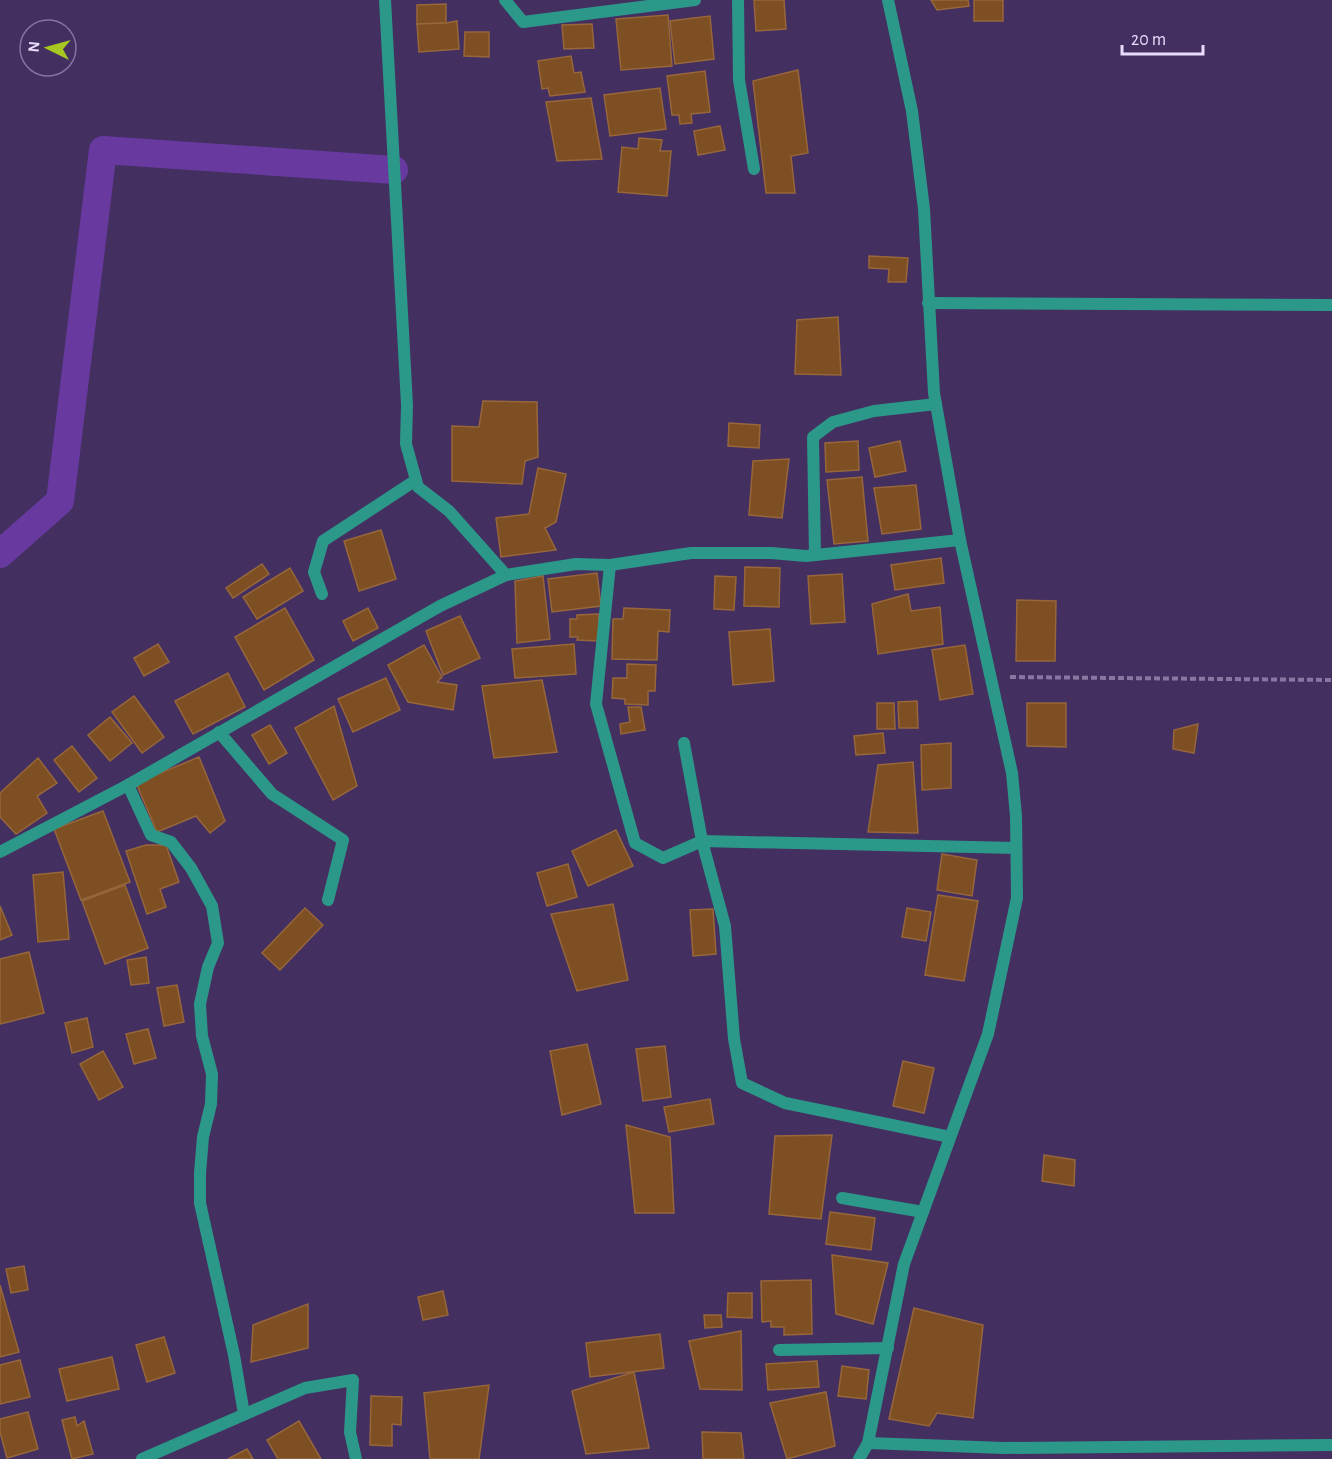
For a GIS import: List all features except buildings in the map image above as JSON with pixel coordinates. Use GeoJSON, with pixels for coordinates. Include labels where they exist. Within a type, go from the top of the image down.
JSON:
{"type":"FeatureCollection","features":[{"type":"Feature","properties":{"kind":"street"},"geometry":{"type":"LineString","coordinates":[[385,0],[407,405],[406,444],[418,487],[449,511],[506,575]]}},
{"type":"Feature","properties":{"kind":"street"},"geometry":{"type":"LineString","coordinates":[[505,0],[523,22],[696,0]]}},
{"type":"Feature","properties":{"kind":"street"},"geometry":{"type":"LineString","coordinates":[[738,0],[739,80],[754,169]]}},
{"type":"Feature","properties":{"kind":"street"},"geometry":{"type":"LineString","coordinates":[[859,1459],[868,1443],[904,1264],[988,1034],[1017,898],[1012,773],[960,540],[936,404],[928,303],[924,208],[912,111],[888,0]]}},
{"type":"Feature","properties":{"kind":"street"},"geometry":{"type":"LineString","coordinates":[[928,303],[1332,305]]}},
{"type":"Feature","properties":{"kind":"street"},"geometry":{"type":"LineString","coordinates":[[815,555],[813,438],[833,422],[874,411],[936,404]]}},
{"type":"Feature","properties":{"kind":"street"},"geometry":{"type":"LineString","coordinates":[[322,594],[314,573],[323,541],[416,480]]}},
{"type":"Feature","properties":{"kind":"street"},"geometry":{"type":"LineString","coordinates":[[0,852],[128,785],[440,606],[506,575],[576,564],[610,565],[691,553],[815,555],[960,540]]}},
{"type":"Feature","properties":{"kind":"street"},"geometry":{"type":"LineString","coordinates":[[610,565],[596,704],[635,843],[663,858],[702,841],[1016,848]]}},
{"type":"Feature","properties":{"kind":"street"},"geometry":{"type":"LineString","coordinates":[[219,732],[272,794],[343,840],[328,900]]}},
{"type":"Feature","properties":{"kind":"street"},"geometry":{"type":"LineString","coordinates":[[684,743],[702,841],[725,926],[734,1039],[742,1083],[785,1103],[950,1137]]}},
{"type":"Feature","properties":{"kind":"street"},"geometry":{"type":"LineString","coordinates":[[128,785],[151,835],[171,842],[191,868],[212,906],[218,943],[208,967],[200,1004],[202,1036],[212,1074],[212,1104],[203,1137],[200,1203],[234,1355],[244,1414]]}},
{"type":"Feature","properties":{"kind":"street"},"geometry":{"type":"LineString","coordinates":[[842,1198],[923,1212]]}},
{"type":"Feature","properties":{"kind":"street"},"geometry":{"type":"LineString","coordinates":[[779,1350],[888,1348]]}},
{"type":"Feature","properties":{"kind":"street"},"geometry":{"type":"LineString","coordinates":[[142,1459],[305,1388],[353,1380],[350,1432],[356,1459]]}},
{"type":"Feature","properties":{"kind":"street"},"geometry":{"type":"LineString","coordinates":[[868,1443],[1004,1453],[1332,1445]]}},
{"type":"Feature","properties":{"kind":"path"},"geometry":{"type":"LineString","coordinates":[[991,677],[1332,680]]}},
{"type":"Feature","properties":{"kind":"waterway"},"geometry":{"type":"LineString","coordinates":[[0,554],[60,501],[103,150],[394,170]]}}]}
